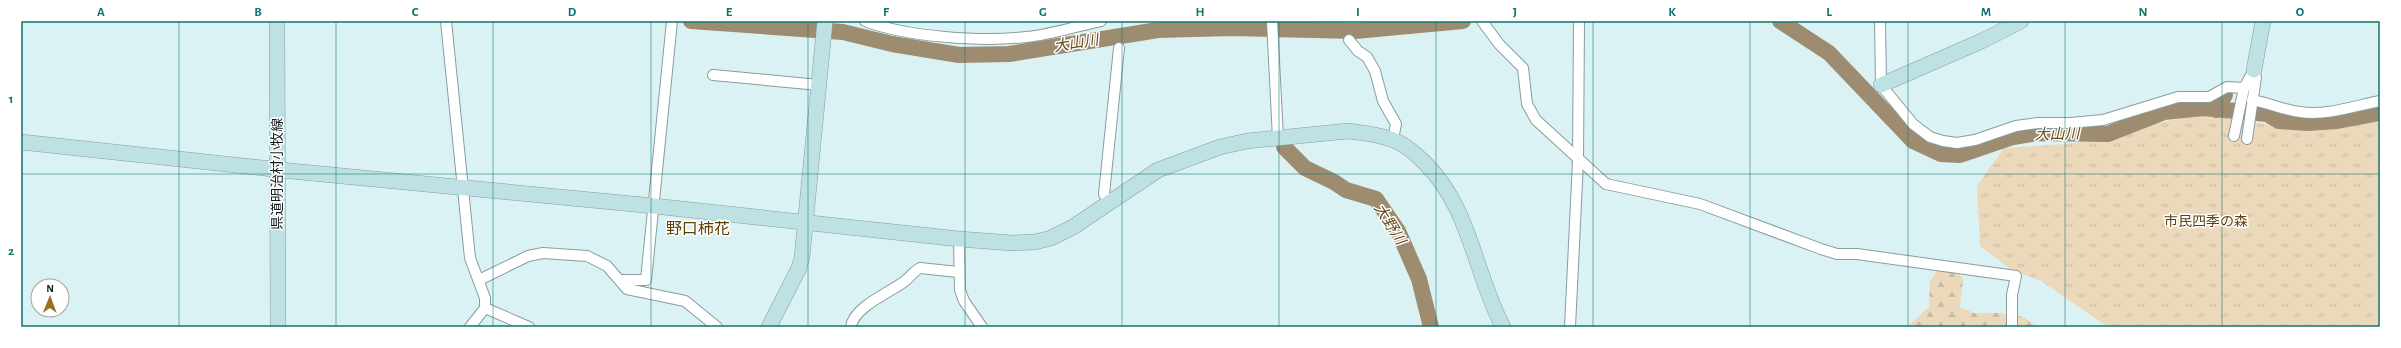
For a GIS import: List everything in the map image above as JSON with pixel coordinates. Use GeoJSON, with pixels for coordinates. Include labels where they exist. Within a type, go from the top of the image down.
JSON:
{"type":"FeatureCollection","features":[{"type":"Feature","properties":{"kind":"street","name":"県道明治村小牧線"},"geometry":{"type":"LineString","coordinates":[[277,21],[278,327]]}},
{"type":"Feature","properties":{"kind":"street"},"geometry":{"type":"LineString","coordinates":[[446,21],[470,258],[485,298],[485,308],[470,327]]}},
{"type":"Feature","properties":{"kind":"street"},"geometry":{"type":"LineString","coordinates":[[769,327],[799,268],[806,224],[825,21]]}},
{"type":"Feature","properties":{"kind":"street"},"geometry":{"type":"LineString","coordinates":[[865,21],[919,33],[1006,38],[1027,37],[1101,21]]}},
{"type":"Feature","properties":{"kind":"street"},"geometry":{"type":"LineString","coordinates":[[1272,21],[1278,138]]}},
{"type":"Feature","properties":{"kind":"street"},"geometry":{"type":"LineString","coordinates":[[1880,21],[1881,85],[1913,124],[1930,137],[1957,143],[1986,137],[2016,126],[2038,123],[2070,123],[2103,120],[2178,97],[2209,97],[2227,87],[2244,88]]}},
{"type":"Feature","properties":{"kind":"street"},"geometry":{"type":"LineString","coordinates":[[1881,85],[1984,40],[2021,21]]}},
{"type":"Feature","properties":{"kind":"street"},"geometry":{"type":"LineString","coordinates":[[2247,139],[2240,106],[2244,88],[2254,70],[2263,21]]}},
{"type":"Feature","properties":{"kind":"street"},"geometry":{"type":"LineString","coordinates":[[1570,327],[1578,161],[1579,23]]}},
{"type":"Feature","properties":{"kind":"street"},"geometry":{"type":"LineString","coordinates":[[1483,24],[1523,68],[1527,104],[1536,120],[1578,161],[1606,184],[1700,204],[1821,250],[1837,254],[1857,254],[2016,276],[2012,295],[2012,327]]}},
{"type":"Feature","properties":{"kind":"street"},"geometry":{"type":"LineString","coordinates":[[620,280],[646,280],[672,25]]}},
{"type":"Feature","properties":{"kind":"street"},"geometry":{"type":"LineString","coordinates":[[1350,40],[1358,51],[1367,57],[1375,71],[1383,101],[1396,124],[1393,139]]}},
{"type":"Feature","properties":{"kind":"street"},"geometry":{"type":"LineString","coordinates":[[1109,202],[1104,194],[1120,48]]}},
{"type":"Feature","properties":{"kind":"street"},"geometry":{"type":"LineString","coordinates":[[2234,136],[2252,103],[2256,77],[2254,70]]}},
{"type":"Feature","properties":{"kind":"street"},"geometry":{"type":"LineString","coordinates":[[713,75],[820,80]]}},
{"type":"Feature","properties":{"kind":"street"},"geometry":{"type":"LineString","coordinates":[[2252,103],[2302,113],[2348,110],[2380,102]]}},
{"type":"Feature","properties":{"kind":"street"},"geometry":{"type":"LineString","coordinates":[[21,142],[654,206],[806,224],[1012,243],[1035,242],[1051,238],[1073,227],[1158,170],[1220,147],[1247,141],[1348,131],[1393,139],[1417,155],[1437,175],[1451,194],[1464,222],[1495,310],[1504,327]]}},
{"type":"Feature","properties":{"kind":"street"},"geometry":{"type":"LineString","coordinates":[[959,239],[958,272],[960,290],[964,302],[982,327]]}},
{"type":"Feature","properties":{"kind":"street"},"geometry":{"type":"LineString","coordinates":[[479,280],[528,256],[542,253],[588,256],[607,266],[628,289],[685,300],[717,327]]}},
{"type":"Feature","properties":{"kind":"street"},"geometry":{"type":"LineString","coordinates":[[851,327],[851,322],[864,308],[906,280],[916,270],[920,268],[958,272]]}},
{"type":"Feature","properties":{"kind":"street"},"geometry":{"type":"LineString","coordinates":[[485,308],[529,327]]}},
{"type":"Feature","properties":{"kind":"green space","name":"市民四季の森"},"geometry":{"type":"Polygon","coordinates":[[[2206,114],[2293,129],[2336,125],[2380,118],[2380,327],[2108,327],[2041,281],[2010,269],[1980,246],[1977,186],[2004,148],[2066,144],[2107,139],[2133,127],[2206,114]]]}},
{"type":"Feature","properties":{"kind":"green space"},"geometry":{"type":"Polygon","coordinates":[[[1937,270],[1957,271],[1963,279],[1960,307],[1974,313],[2001,313],[2024,317],[2037,327],[1907,327],[1929,307],[1930,282],[1937,270]]]}},
{"type":"Feature","properties":{"kind":"waterway","name":"大山川"},"geometry":{"type":"LineString","coordinates":[[691,21],[843,32],[892,44],[959,55],[1009,54],[1158,30],[1232,28],[1355,31],[1463,21]]}},
{"type":"Feature","properties":{"kind":"waterway","name":"大山川"},"geometry":{"type":"LineString","coordinates":[[1780,21],[1829,53],[1913,141],[1941,154],[1960,155],[2013,137],[2038,133],[2108,134],[2164,112],[2203,108],[2267,114],[2279,121],[2307,123],[2337,121],[2380,113]]}},
{"type":"Feature","properties":{"kind":"waterway"},"geometry":{"type":"LineString","coordinates":[[2216,110],[2225,95]]}},
{"type":"Feature","properties":{"kind":"waterway","name":"大野川"},"geometry":{"type":"LineString","coordinates":[[1284,147],[1305,168],[1334,182],[1346,190],[1376,199],[1398,231],[1419,279],[1431,327]]}},
{"type":"Feature","properties":{"kind":"district","name":"野口柿花"},"geometry":{"type":"Point","coordinates":[698,228]}}]}
